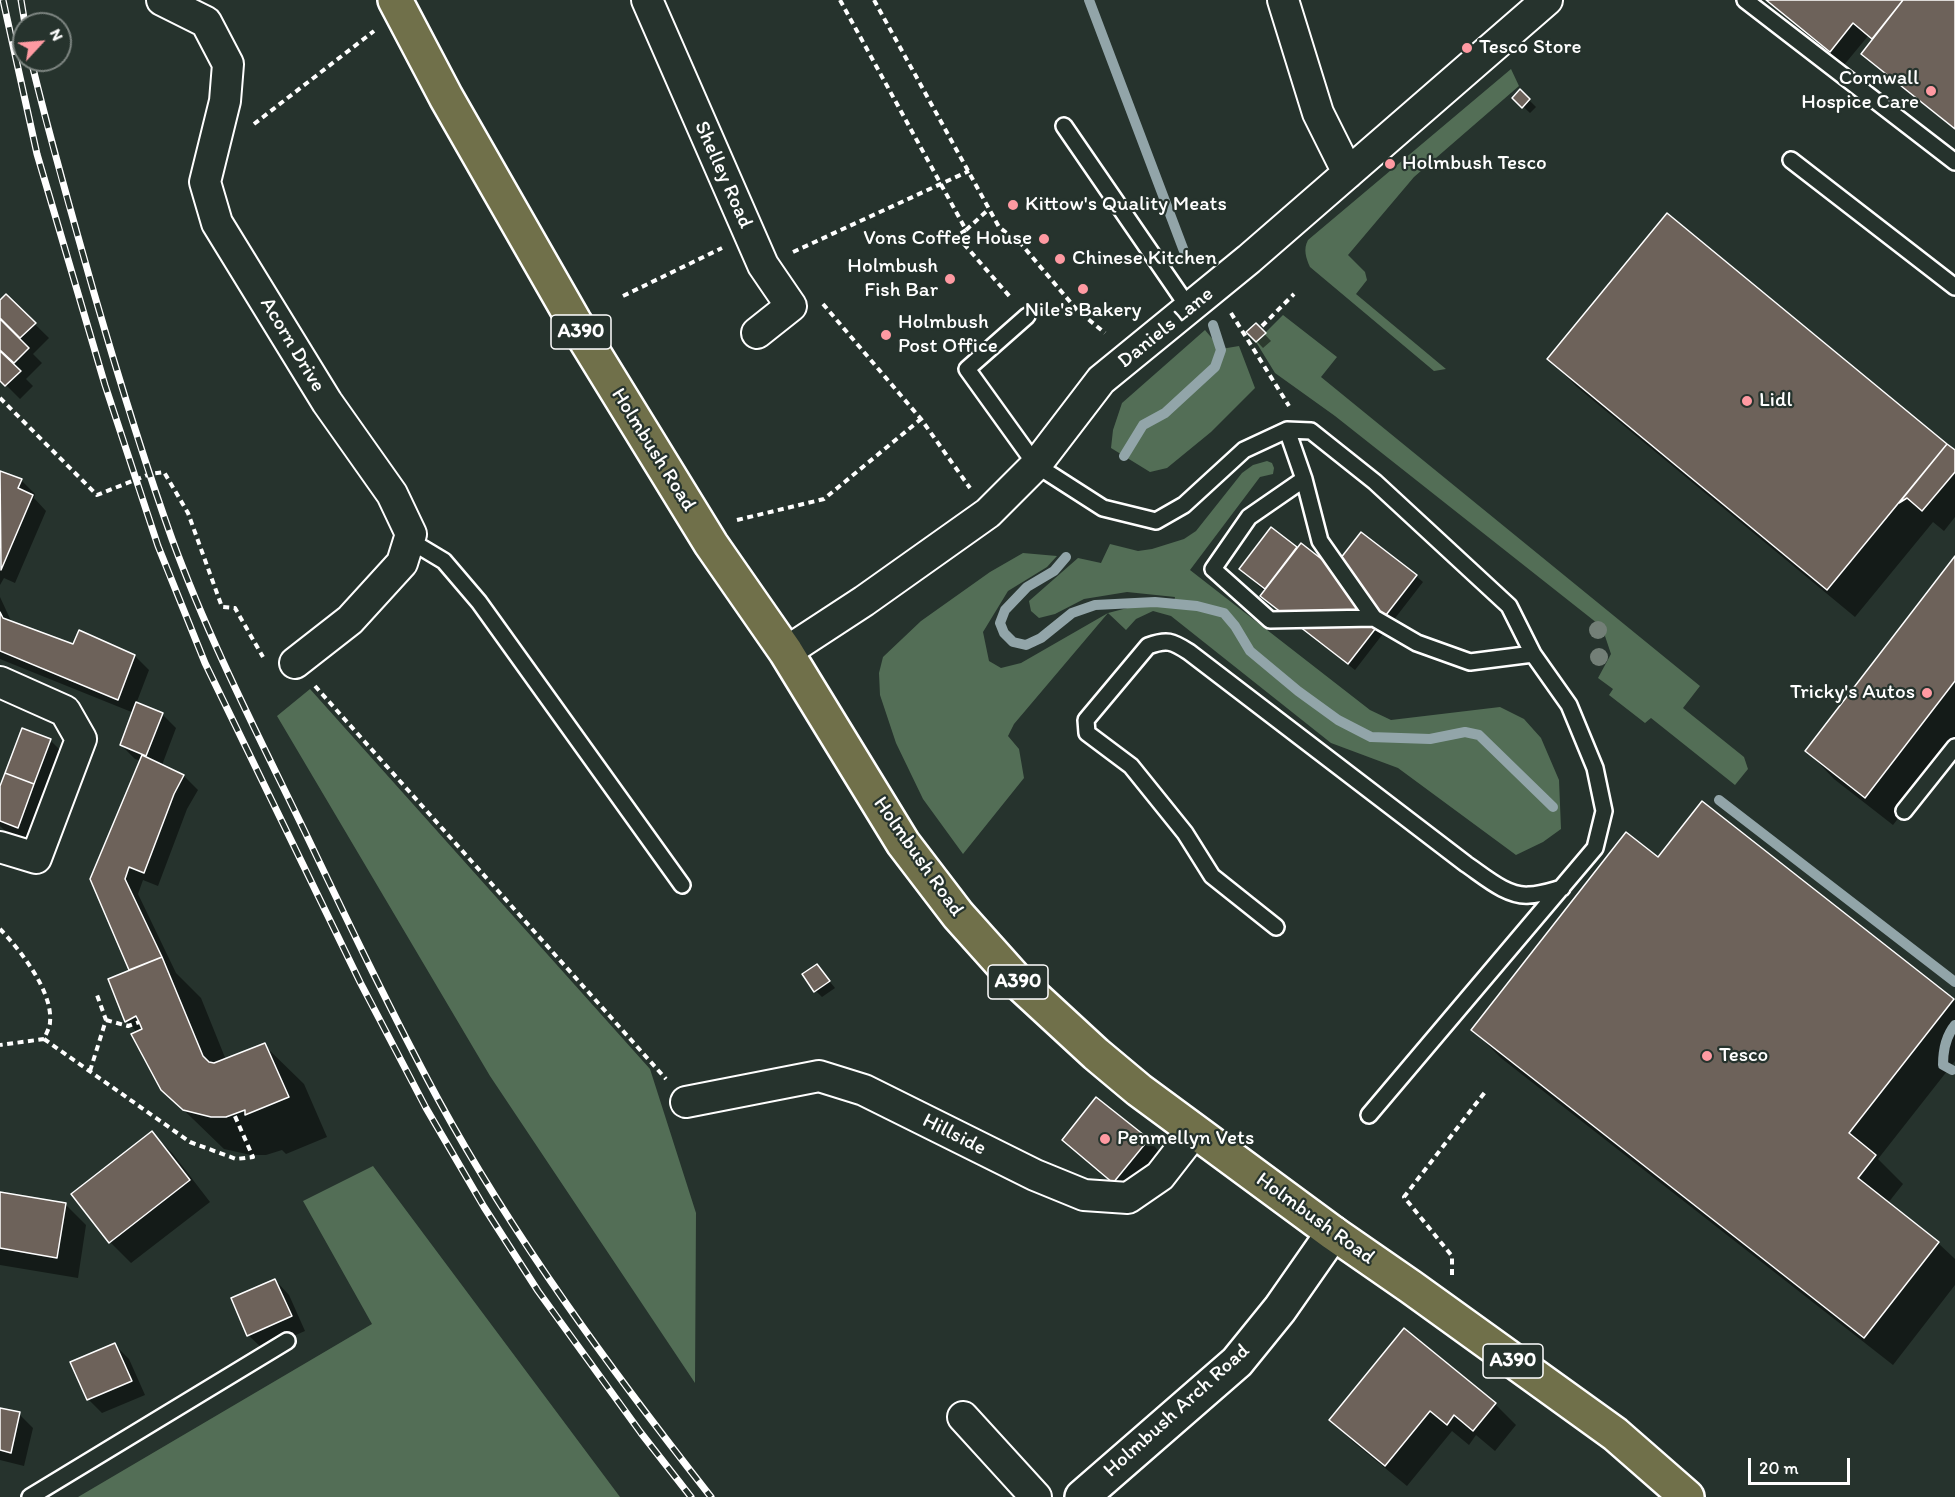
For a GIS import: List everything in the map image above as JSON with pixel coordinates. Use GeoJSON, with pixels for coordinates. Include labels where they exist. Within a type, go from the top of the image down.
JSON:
{"type":"FeatureCollection","features":[{"type":"Feature","properties":{"kind":"highway","name":"Holmbush Road"},"geometry":{"type":"LineString","coordinates":[[399,7],[447,97],[574,321],[702,529],[786,652],[903,843],[958,915],[1018,982],[1139,1090],[1332,1233],[1615,1434],[1687,1497]]}},
{"type":"Feature","properties":{"kind":"street","name":"Acorn Drive"},"geometry":{"type":"LineString","coordinates":[[162,0],[206,22],[228,64],[225,101],[205,182],[218,223],[327,402],[392,495],[411,534],[409,540]]}},
{"type":"Feature","properties":{"kind":"street","name":"Shelley Road"},"geometry":{"type":"LineString","coordinates":[[647,0],[750,237],[764,265],[791,306],[757,333]]}},
{"type":"Feature","properties":{"kind":"street"},"geometry":{"type":"LineString","coordinates":[[1283,0],[1318,113],[1348,173]]}},
{"type":"Feature","properties":{"kind":"street","name":"Daniels Lane"},"geometry":{"type":"LineString","coordinates":[[786,652],[864,602],[988,513],[1036,465],[1101,380],[1215,287],[1547,0]]}},
{"type":"Feature","properties":{"kind":"street"},"geometry":{"type":"LineString","coordinates":[[295,663],[357,612],[402,563],[409,540]]}},
{"type":"Feature","properties":{"kind":"street"},"geometry":{"type":"LineString","coordinates":[[0,682],[65,711],[81,738],[36,858],[0,847]]}},
{"type":"Feature","properties":{"kind":"street","name":"Hillside"},"geometry":{"type":"LineString","coordinates":[[686,1102],[819,1076],[864,1090],[1035,1175],[1084,1195],[1128,1198],[1160,1176],[1194,1131]]}},
{"type":"Feature","properties":{"kind":"street","name":"Holmbush Arch Road"},"geometry":{"type":"LineString","coordinates":[[1082,1497],[1237,1362],[1280,1309],[1332,1233]]}},
{"type":"Feature","properties":{"kind":"street"},"geometry":{"type":"LineString","coordinates":[[963,1417],[1036,1497]]}},
{"type":"Feature","properties":{"kind":"lane"},"geometry":{"type":"LineString","coordinates":[[1745,0],[1955,162]]}},
{"type":"Feature","properties":{"kind":"lane"},"geometry":{"type":"LineString","coordinates":[[1064,126],[1190,308]]}},
{"type":"Feature","properties":{"kind":"lane"},"geometry":{"type":"LineString","coordinates":[[1791,160],[1955,287]]}},
{"type":"Feature","properties":{"kind":"lane"},"geometry":{"type":"LineString","coordinates":[[1027,316],[967,369],[1036,465],[1103,507],[1156,520],[1184,505],[1244,450],[1287,430],[1311,431],[1375,482],[1509,606],[1533,654],[1569,705],[1594,768],[1604,811],[1595,848],[1369,1115]]}},
{"type":"Feature","properties":{"kind":"lane"},"geometry":{"type":"LineString","coordinates":[[1287,430],[1304,479],[1320,541],[1374,618],[1417,644],[1470,662],[1533,654]]}},
{"type":"Feature","properties":{"kind":"lane"},"geometry":{"type":"LineString","coordinates":[[1304,479],[1249,517],[1213,569],[1270,620],[1374,618]]}},
{"type":"Feature","properties":{"kind":"lane"},"geometry":{"type":"LineString","coordinates":[[409,540],[444,561],[479,602],[682,885]]}},
{"type":"Feature","properties":{"kind":"lane"},"geometry":{"type":"LineString","coordinates":[[1276,927],[1212,876],[1185,833],[1131,766],[1087,733],[1086,720],[1148,646],[1161,641],[1174,642],[1189,652],[1466,864],[1496,884],[1515,894],[1529,896],[1562,888]]}},
{"type":"Feature","properties":{"kind":"lane"},"geometry":{"type":"LineString","coordinates":[[1904,811],[1955,747]]}},
{"type":"Feature","properties":{"kind":"lane"},"geometry":{"type":"LineString","coordinates":[[30,1497],[287,1341]]}},
{"type":"Feature","properties":{"kind":"path"},"geometry":{"type":"LineString","coordinates":[[840,0],[966,230]]}},
{"type":"Feature","properties":{"kind":"path"},"geometry":{"type":"LineString","coordinates":[[874,0],[999,227],[1022,245],[1077,310],[1103,334],[1121,328],[1142,347]]}},
{"type":"Feature","properties":{"kind":"path"},"geometry":{"type":"LineString","coordinates":[[215,141],[232,141],[365,37],[399,7]]}},
{"type":"Feature","properties":{"kind":"path"},"geometry":{"type":"LineString","coordinates":[[764,265],[969,171]]}},
{"type":"Feature","properties":{"kind":"path"},"geometry":{"type":"LineString","coordinates":[[989,209],[957,237],[1027,316]]}},
{"type":"Feature","properties":{"kind":"path"},"geometry":{"type":"LineString","coordinates":[[622,296],[726,246],[750,237]]}},
{"type":"Feature","properties":{"kind":"path"},"geometry":{"type":"LineString","coordinates":[[1215,287],[1305,431]]}},
{"type":"Feature","properties":{"kind":"path"},"geometry":{"type":"LineString","coordinates":[[1262,326],[1294,294]]}},
{"type":"Feature","properties":{"kind":"path"},"geometry":{"type":"LineString","coordinates":[[816,296],[921,419],[988,513]]}},
{"type":"Feature","properties":{"kind":"path"},"geometry":{"type":"LineString","coordinates":[[0,398],[97,495],[135,479],[164,472],[188,513],[222,607],[235,608],[273,673],[295,663],[686,1102]]}},
{"type":"Feature","properties":{"kind":"path"},"geometry":{"type":"LineString","coordinates":[[702,529],[824,499],[921,419]]}},
{"type":"Feature","properties":{"kind":"path"},"geometry":{"type":"LineString","coordinates":[[0,929],[35,975],[46,995],[50,1021],[45,1039]]}},
{"type":"Feature","properties":{"kind":"path"},"geometry":{"type":"LineString","coordinates":[[90,1071],[106,1020],[97,995]]}},
{"type":"Feature","properties":{"kind":"path"},"geometry":{"type":"LineString","coordinates":[[106,1020],[128,1026],[139,1022]]}},
{"type":"Feature","properties":{"kind":"path"},"geometry":{"type":"LineString","coordinates":[[0,1045],[45,1039],[190,1142],[236,1159],[253,1157],[234,1114]]}},
{"type":"Feature","properties":{"kind":"path"},"geometry":{"type":"LineString","coordinates":[[1433,1303],[1452,1276],[1452,1256],[1404,1197],[1485,1092]]}},
{"type":"Feature","properties":{"kind":"green space"},"geometry":{"type":"Polygon","coordinates":[[[1511,69],[1519,86],[1414,177],[1348,255],[1365,272],[1367,280],[1356,294],[1446,369],[1434,371],[1310,267],[1306,254],[1306,243],[1511,69]]]}},
{"type":"Feature","properties":{"kind":"green space"},"geometry":{"type":"Polygon","coordinates":[[[1283,315],[1337,357],[1321,377],[1700,686],[1683,708],[1744,757],[1748,769],[1735,785],[1651,718],[1645,723],[1609,695],[1613,689],[1598,678],[1611,654],[1602,627],[1335,416],[1275,373],[1256,342],[1283,315]]]}},
{"type":"Feature","properties":{"kind":"green space"},"geometry":{"type":"Polygon","coordinates":[[[1205,330],[1221,349],[1239,346],[1255,388],[1211,432],[1167,468],[1150,472],[1111,448],[1113,430],[1122,403],[1205,330]]]}},
{"type":"Feature","properties":{"kind":"green space"},"geometry":{"type":"Polygon","coordinates":[[[1267,461],[1272,463],[1273,474],[1260,477],[1190,570],[1370,710],[1391,720],[1500,707],[1524,719],[1541,738],[1559,780],[1561,829],[1543,842],[1516,855],[1398,768],[1331,743],[1171,616],[1153,611],[1136,619],[1126,630],[1108,613],[1135,606],[1173,607],[1175,597],[1127,592],[1084,599],[1055,614],[1039,618],[1031,611],[1029,601],[1078,558],[1101,563],[1110,544],[1138,551],[1184,539],[1196,531],[1242,473],[1253,465],[1267,461]]]}},
{"type":"Feature","properties":{"kind":"green space"},"geometry":{"type":"Polygon","coordinates":[[[1023,553],[1057,556],[1047,567],[1008,591],[983,632],[989,661],[1001,668],[1021,663],[1108,613],[1014,724],[1008,736],[1019,749],[1024,778],[963,854],[923,799],[896,743],[880,695],[879,673],[883,657],[921,621],[990,572],[1023,553]]]}},
{"type":"Feature","properties":{"kind":"green space"},"geometry":{"type":"Polygon","coordinates":[[[310,689],[650,1069],[696,1213],[695,1383],[490,1076],[277,716],[310,689]]]}},
{"type":"Feature","properties":{"kind":"green space"},"geometry":{"type":"Polygon","coordinates":[[[373,1166],[620,1497],[78,1497],[372,1324],[303,1201],[373,1166]]]}},
{"type":"Feature","properties":{"kind":"building","name":"Cornwall Hospice Care"},"geometry":{"type":"Polygon","coordinates":[[[1766,0],[1903,0],[1872,39],[1853,23],[1830,52],[1766,0]]]}},
{"type":"Feature","properties":{"kind":"building","name":"Cornwall Hospice Care"},"geometry":{"type":"Polygon","coordinates":[[[1903,0],[1955,0],[1955,129],[1861,54],[1903,0]]]}},
{"type":"Feature","properties":{"kind":"building"},"geometry":{"type":"Polygon","coordinates":[[[1520,89],[1530,99],[1522,108],[1512,98],[1520,89]]]}},
{"type":"Feature","properties":{"kind":"building","name":"Lidl"},"geometry":{"type":"Polygon","coordinates":[[[1667,213],[1947,444],[1827,590],[1547,359],[1667,213]]]}},
{"type":"Feature","properties":{"kind":"building"},"geometry":{"type":"Polygon","coordinates":[[[6,294],[36,323],[20,338],[0,318],[0,300],[6,294]]]}},
{"type":"Feature","properties":{"kind":"building"},"geometry":{"type":"Polygon","coordinates":[[[0,319],[29,348],[14,363],[0,350],[0,319]]]}},
{"type":"Feature","properties":{"kind":"building"},"geometry":{"type":"Polygon","coordinates":[[[1256,323],[1266,333],[1256,342],[1246,332],[1256,323]]]}},
{"type":"Feature","properties":{"kind":"building"},"geometry":{"type":"Polygon","coordinates":[[[0,351],[21,371],[5,386],[0,381],[0,351]]]}},
{"type":"Feature","properties":{"kind":"building"},"geometry":{"type":"Polygon","coordinates":[[[1947,444],[1955,450],[1955,472],[1922,511],[1907,498],[1899,503],[1947,444]]]}},
{"type":"Feature","properties":{"kind":"building"},"geometry":{"type":"Polygon","coordinates":[[[0,471],[22,479],[18,488],[33,495],[1,570],[0,471]]]}},
{"type":"Feature","properties":{"kind":"building"},"geometry":{"type":"Polygon","coordinates":[[[1271,527],[1297,547],[1265,589],[1239,569],[1271,527]]]}},
{"type":"Feature","properties":{"kind":"building"},"geometry":{"type":"Polygon","coordinates":[[[1361,532],[1417,575],[1348,664],[1260,596],[1301,543],[1333,568],[1361,532]]]}},
{"type":"Feature","properties":{"kind":"building"},"geometry":{"type":"Polygon","coordinates":[[[1955,556],[1955,681],[1865,798],[1805,751],[1955,556]]]}},
{"type":"Feature","properties":{"kind":"building"},"geometry":{"type":"Polygon","coordinates":[[[0,612],[3,618],[73,644],[79,630],[135,655],[118,700],[0,651],[0,612]]]}},
{"type":"Feature","properties":{"kind":"building"},"geometry":{"type":"Polygon","coordinates":[[[136,702],[163,713],[146,756],[120,745],[136,702]]]}},
{"type":"Feature","properties":{"kind":"building"},"geometry":{"type":"Polygon","coordinates":[[[22,728],[51,739],[34,784],[5,773],[22,728]]]}},
{"type":"Feature","properties":{"kind":"building"},"geometry":{"type":"Polygon","coordinates":[[[142,755],[184,775],[174,794],[144,873],[129,867],[125,879],[162,957],[129,970],[90,879],[142,755]]]}},
{"type":"Feature","properties":{"kind":"building"},"geometry":{"type":"Polygon","coordinates":[[[5,773],[34,784],[18,828],[0,821],[0,786],[5,773]]]}},
{"type":"Feature","properties":{"kind":"building","name":"Tesco"},"geometry":{"type":"Polygon","coordinates":[[[1702,801],[1954,999],[1849,1133],[1876,1155],[1858,1178],[1939,1242],[1864,1338],[1471,1030],[1626,832],[1658,857],[1702,801]]]}},
{"type":"Feature","properties":{"kind":"building"},"geometry":{"type":"Polygon","coordinates":[[[162,957],[203,1056],[209,1062],[214,1063],[265,1043],[289,1097],[245,1115],[245,1110],[226,1117],[211,1117],[183,1110],[161,1090],[131,1034],[142,1029],[139,1022],[136,1016],[125,1022],[108,979],[162,957]]]}},
{"type":"Feature","properties":{"kind":"building"},"geometry":{"type":"Polygon","coordinates":[[[817,964],[830,981],[814,992],[802,974],[817,964]]]}},
{"type":"Feature","properties":{"kind":"building","name":"Penmellyn Vets"},"geometry":{"type":"Polygon","coordinates":[[[1096,1097],[1149,1139],[1113,1183],[1062,1140],[1096,1097]]]}},
{"type":"Feature","properties":{"kind":"building"},"geometry":{"type":"Polygon","coordinates":[[[152,1131],[190,1180],[109,1243],[71,1194],[152,1131]]]}},
{"type":"Feature","properties":{"kind":"building"},"geometry":{"type":"Polygon","coordinates":[[[0,1192],[66,1203],[57,1258],[0,1248],[0,1192]]]}},
{"type":"Feature","properties":{"kind":"building"},"geometry":{"type":"Polygon","coordinates":[[[275,1279],[292,1316],[247,1336],[231,1298],[275,1279]]]}},
{"type":"Feature","properties":{"kind":"building"},"geometry":{"type":"Polygon","coordinates":[[[1404,1328],[1496,1403],[1473,1431],[1454,1415],[1447,1425],[1430,1411],[1385,1466],[1329,1420],[1404,1328]]]}},
{"type":"Feature","properties":{"kind":"building"},"geometry":{"type":"Polygon","coordinates":[[[115,1343],[132,1381],[87,1400],[70,1362],[115,1343]]]}},
{"type":"Feature","properties":{"kind":"building"},"geometry":{"type":"Polygon","coordinates":[[[0,1408],[20,1412],[11,1453],[0,1450],[0,1408]]]}},
{"type":"Feature","properties":{"kind":"waterway"},"geometry":{"type":"LineString","coordinates":[[1089,0],[1187,259]]}},
{"type":"Feature","properties":{"kind":"waterway"},"geometry":{"type":"LineString","coordinates":[[1124,456],[1143,425],[1165,413],[1215,367],[1221,350],[1213,325]]}},
{"type":"Feature","properties":{"kind":"waterway"},"geometry":{"type":"LineString","coordinates":[[1066,557],[1054,571],[1027,587],[1005,610],[1000,623],[1004,633],[1013,642],[1026,645],[1041,638],[1072,613],[1095,605],[1155,602],[1197,606],[1224,613],[1250,651],[1298,691],[1338,720],[1371,737],[1430,739],[1465,732],[1479,735],[1553,807]]}},
{"type":"Feature","properties":{"kind":"waterway"},"geometry":{"type":"LineString","coordinates":[[1719,800],[1955,982]]}},
{"type":"Feature","properties":{"kind":"waterway"},"geometry":{"type":"LineString","coordinates":[[1952,1070],[1943,1065],[1943,1060],[1947,1039],[1955,1025]]}},
{"type":"Feature","properties":{"kind":"railway"},"geometry":{"type":"LineString","coordinates":[[3,0],[37,154],[105,385],[158,546],[205,663],[360,982],[426,1108],[484,1207],[538,1291],[641,1433],[691,1497]]}},
{"type":"Feature","properties":{"kind":"railway"},"geometry":{"type":"LineString","coordinates":[[21,0],[23,12]]}},
{"type":"Feature","properties":{"kind":"railway"},"geometry":{"type":"LineString","coordinates":[[34,72],[53,148],[112,355],[141,447],[186,577],[235,687],[387,1000],[438,1099],[468,1151],[499,1203],[566,1304],[711,1497]]}},
{"type":"Feature","properties":{"kind":"place","name":"Tesco Store"},"geometry":{"type":"Point","coordinates":[1467,48]}},
{"type":"Feature","properties":{"kind":"place","name":"Cornwall Hospice Care"},"geometry":{"type":"Point","coordinates":[1931,91]}},
{"type":"Feature","properties":{"kind":"place","name":"Holmbush Tesco"},"geometry":{"type":"Point","coordinates":[1390,164]}},
{"type":"Feature","properties":{"kind":"place","name":"Kittow's Quality Meats"},"geometry":{"type":"Point","coordinates":[1013,205]}},
{"type":"Feature","properties":{"kind":"place","name":"Vons Coffee House"},"geometry":{"type":"Point","coordinates":[1044,239]}},
{"type":"Feature","properties":{"kind":"place","name":"Chinese Kitchen"},"geometry":{"type":"Point","coordinates":[1060,259]}},
{"type":"Feature","properties":{"kind":"place","name":"Holmbush Fish Bar"},"geometry":{"type":"Point","coordinates":[950,279]}},
{"type":"Feature","properties":{"kind":"place","name":"Nile's Bakery"},"geometry":{"type":"Point","coordinates":[1083,289]}},
{"type":"Feature","properties":{"kind":"place","name":"Holmbush Post Office"},"geometry":{"type":"Point","coordinates":[886,335]}},
{"type":"Feature","properties":{"kind":"place","name":"Lidl"},"geometry":{"type":"Point","coordinates":[1747,401]}},
{"type":"Feature","properties":{"kind":"place","name":"Tricky's Autos"},"geometry":{"type":"Point","coordinates":[1927,693]}},
{"type":"Feature","properties":{"kind":"place","name":"Tesco"},"geometry":{"type":"Point","coordinates":[1707,1056]}},
{"type":"Feature","properties":{"kind":"place","name":"Penmellyn Vets"},"geometry":{"type":"Point","coordinates":[1105,1139]}}]}
